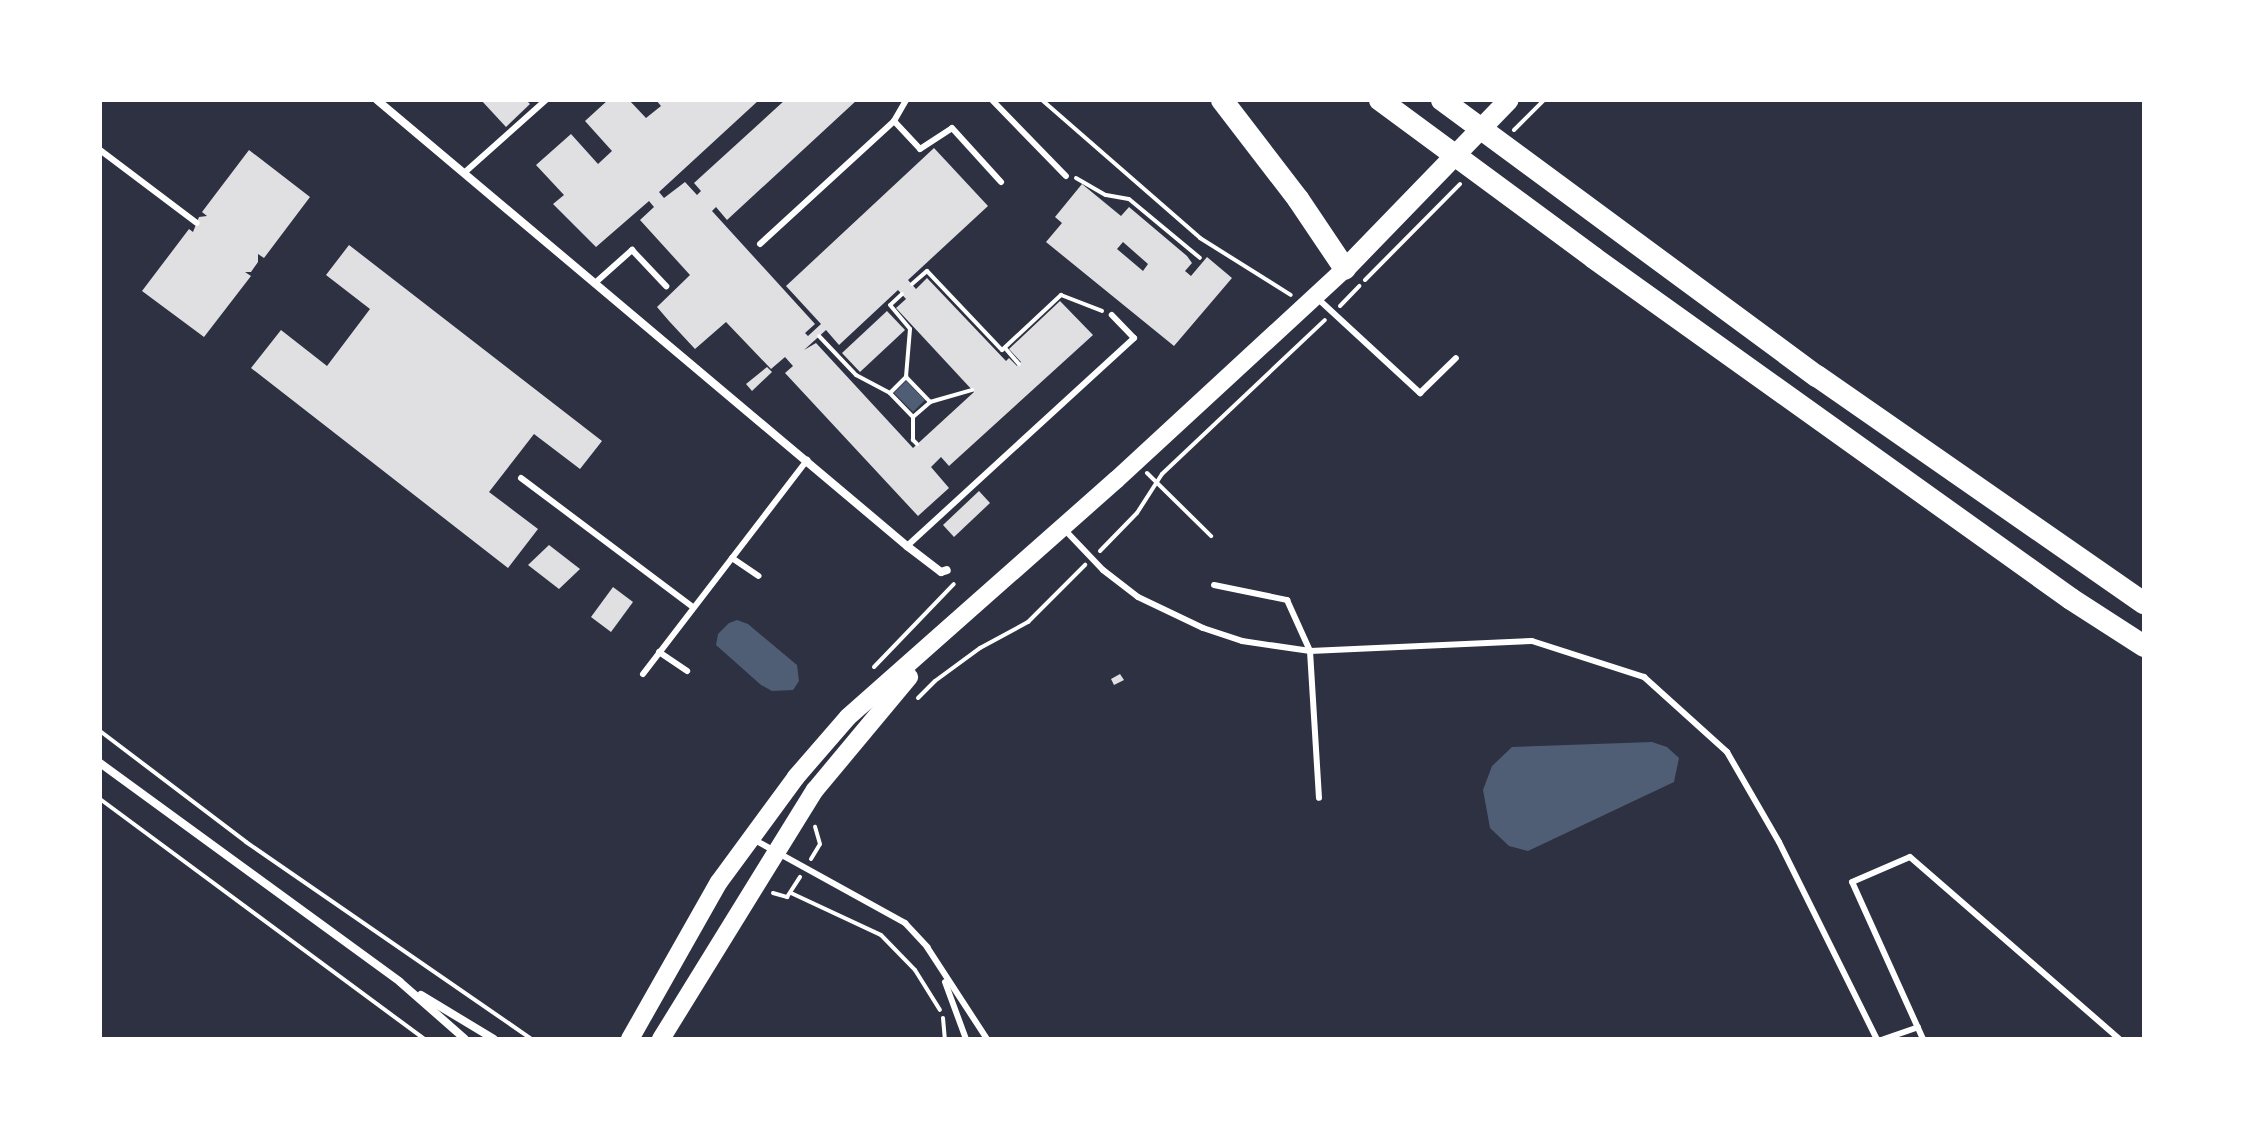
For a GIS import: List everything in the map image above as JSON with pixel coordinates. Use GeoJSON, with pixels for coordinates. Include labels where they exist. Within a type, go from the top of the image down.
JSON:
{"type":"FeatureCollection","features":[{"type":"Feature","properties":{"kind":"highway"},"geometry":{"type":"LineString","coordinates":[[1222,100],[1298,199],[1345,269],[1509,100]]}},
{"type":"Feature","properties":{"kind":"highway"},"geometry":{"type":"LineString","coordinates":[[1380,100],[1607,267],[2071,599],[2144,646]]}},
{"type":"Feature","properties":{"kind":"highway"},"geometry":{"type":"LineString","coordinates":[[1442,100],[1830,385],[2144,603]]}},
{"type":"Feature","properties":{"kind":"main road"},"geometry":{"type":"LineString","coordinates":[[630,1039],[719,882],[796,777],[848,717],[1136,461],[1345,269]]}},
{"type":"Feature","properties":{"kind":"main road"},"geometry":{"type":"LineString","coordinates":[[661,1039],[815,790],[881,707],[973,607]]}},
{"type":"Feature","properties":{"kind":"street"},"geometry":{"type":"LineString","coordinates":[[377,100],[907,546],[941,572],[947,570]]}},
{"type":"Feature","properties":{"kind":"street"},"geometry":{"type":"LineString","coordinates":[[100,763],[400,982],[494,1039]]}},
{"type":"Feature","properties":{"kind":"street"},"geometry":{"type":"LineString","coordinates":[[400,982],[465,1039]]}},
{"type":"Feature","properties":{"kind":"lane"},"geometry":{"type":"LineString","coordinates":[[464,173],[546,100]]}},
{"type":"Feature","properties":{"kind":"lane"},"geometry":{"type":"LineString","coordinates":[[760,244],[894,121],[906,100]]}},
{"type":"Feature","properties":{"kind":"lane"},"geometry":{"type":"LineString","coordinates":[[992,100],[1066,176]]}},
{"type":"Feature","properties":{"kind":"lane"},"geometry":{"type":"LineString","coordinates":[[894,121],[920,149],[952,128],[1001,182]]}},
{"type":"Feature","properties":{"kind":"lane"},"geometry":{"type":"LineString","coordinates":[[100,150],[197,223]]}},
{"type":"Feature","properties":{"kind":"lane"},"geometry":{"type":"LineString","coordinates":[[595,283],[632,250],[666,286]]}},
{"type":"Feature","properties":{"kind":"lane"},"geometry":{"type":"LineString","coordinates":[[1311,300],[1332,313],[1420,393],[1456,358]]}},
{"type":"Feature","properties":{"kind":"lane"},"geometry":{"type":"LineString","coordinates":[[907,546],[1134,338],[1112,315]]}},
{"type":"Feature","properties":{"kind":"lane"},"geometry":{"type":"LineString","coordinates":[[643,674],[807,460]]}},
{"type":"Feature","properties":{"kind":"lane"},"geometry":{"type":"LineString","coordinates":[[521,478],[693,607]]}},
{"type":"Feature","properties":{"kind":"lane"},"geometry":{"type":"LineString","coordinates":[[1062,527],[1092,558],[1138,597],[1203,628],[1242,641],[1310,651],[1532,641],[1644,677],[1727,752],[1779,842],[1877,1039]]}},
{"type":"Feature","properties":{"kind":"lane"},"geometry":{"type":"LineString","coordinates":[[732,558],[759,576]]}},
{"type":"Feature","properties":{"kind":"lane"},"geometry":{"type":"LineString","coordinates":[[1214,585],[1287,600],[1310,651],[1319,798]]}},
{"type":"Feature","properties":{"kind":"lane"},"geometry":{"type":"LineString","coordinates":[[659,652],[687,671]]}},
{"type":"Feature","properties":{"kind":"lane"},"geometry":{"type":"LineString","coordinates":[[750,837],[905,923],[927,947],[987,1039]]}},
{"type":"Feature","properties":{"kind":"lane"},"geometry":{"type":"LineString","coordinates":[[1923,1039],[1852,882],[1910,857],[2119,1039]]}},
{"type":"Feature","properties":{"kind":"lane"},"geometry":{"type":"LineString","coordinates":[[940,971],[966,1039]]}},
{"type":"Feature","properties":{"kind":"lane"},"geometry":{"type":"LineString","coordinates":[[1884,1039],[1918,1027]]}},
{"type":"Feature","properties":{"kind":"path"},"geometry":{"type":"LineString","coordinates":[[1042,100],[1200,238],[1311,300]]}},
{"type":"Feature","properties":{"kind":"path"},"geometry":{"type":"LineString","coordinates":[[1066,176],[1084,181],[1106,195],[1129,199],[1200,258]]}},
{"type":"Feature","properties":{"kind":"path"},"geometry":{"type":"LineString","coordinates":[[914,703],[935,681],[980,648],[1028,622],[1137,513],[1156,483],[1427,218]]}},
{"type":"Feature","properties":{"kind":"path"},"geometry":{"type":"LineString","coordinates":[[912,284],[927,271],[1002,350],[1061,295],[1112,315]]}},
{"type":"Feature","properties":{"kind":"path"},"geometry":{"type":"LineString","coordinates":[[890,393],[906,377],[910,329],[890,305],[902,294]]}},
{"type":"Feature","properties":{"kind":"path"},"geometry":{"type":"LineString","coordinates":[[819,336],[856,375],[890,393],[913,417],[913,440],[917,444]]}},
{"type":"Feature","properties":{"kind":"path"},"geometry":{"type":"LineString","coordinates":[[1005,348],[1019,364]]}},
{"type":"Feature","properties":{"kind":"path"},"geometry":{"type":"LineString","coordinates":[[906,377],[930,402]]}},
{"type":"Feature","properties":{"kind":"path"},"geometry":{"type":"LineString","coordinates":[[913,417],[930,402],[972,390]]}},
{"type":"Feature","properties":{"kind":"path"},"geometry":{"type":"LineString","coordinates":[[1136,461],[1211,536]]}},
{"type":"Feature","properties":{"kind":"path"},"geometry":{"type":"LineString","coordinates":[[100,731],[246,842],[532,1039]]}},
{"type":"Feature","properties":{"kind":"path"},"geometry":{"type":"LineString","coordinates":[[100,799],[424,1039]]}},
{"type":"Feature","properties":{"kind":"path"},"geometry":{"type":"LineString","coordinates":[[805,868],[820,844],[815,816]]}},
{"type":"Feature","properties":{"kind":"path"},"geometry":{"type":"LineString","coordinates":[[790,892],[881,935],[930,992],[942,1014],[945,1039]]}},
{"type":"Feature","properties":{"kind":"water"},"geometry":{"type":"Polygon","coordinates":[[[906,381],[925,400],[913,412],[894,393],[906,381]]]}},
{"type":"Feature","properties":{"kind":"water"},"geometry":{"type":"Polygon","coordinates":[[[737,620],[748,624],[797,665],[799,681],[793,690],[772,691],[761,685],[716,645],[718,634],[737,620]]]}},
{"type":"Feature","properties":{"kind":"water"},"geometry":{"type":"Polygon","coordinates":[[[1652,742],[1667,747],[1679,758],[1674,782],[1528,851],[1509,846],[1490,828],[1483,790],[1492,766],[1512,747],[1652,742]]]}},
{"type":"Feature","properties":{"kind":"building"},"geometry":{"type":"Polygon","coordinates":[[[481,100],[526,100],[530,104],[506,127],[481,100]]]}},
{"type":"Feature","properties":{"kind":"building"},"geometry":{"type":"Polygon","coordinates":[[[608,100],[629,100],[646,118],[661,106],[656,100],[759,100],[659,192],[664,198],[685,182],[697,195],[701,191],[694,183],[785,100],[857,100],[727,220],[716,207],[712,211],[815,324],[805,333],[808,336],[821,324],[786,286],[934,148],[988,206],[908,280],[916,289],[927,278],[1006,361],[1009,358],[1017,366],[1021,362],[1009,349],[1060,301],[1093,335],[949,466],[941,457],[931,467],[949,488],[918,516],[785,373],[793,366],[785,357],[771,369],[726,322],[695,349],[657,307],[690,275],[640,220],[654,207],[649,201],[596,247],[553,204],[564,195],[536,165],[571,134],[598,164],[612,151],[585,121],[608,100]],[[898,290],[839,345],[826,330],[804,350],[816,343],[913,448],[974,392],[896,308],[906,299],[898,290]]]}},
{"type":"Feature","properties":{"kind":"building"},"geometry":{"type":"Polygon","coordinates":[[[249,150],[310,197],[264,258],[258,254],[258,262],[251,272],[245,272],[251,276],[204,337],[142,291],[189,229],[193,232],[199,217],[207,216],[202,212],[249,150]]]}},
{"type":"Feature","properties":{"kind":"building"},"geometry":{"type":"Polygon","coordinates":[[[1082,184],[1121,216],[1129,207],[1187,256],[1192,263],[1185,271],[1191,276],[1207,257],[1232,278],[1174,346],[1046,242],[1062,223],[1055,217],[1082,184]],[[1123,242],[1117,249],[1143,271],[1148,264],[1123,242]]]}},
{"type":"Feature","properties":{"kind":"building"},"geometry":{"type":"Polygon","coordinates":[[[349,245],[602,441],[580,469],[534,434],[489,492],[538,529],[508,568],[251,368],[281,330],[327,366],[370,309],[326,275],[349,245]]]}},
{"type":"Feature","properties":{"kind":"building"},"geometry":{"type":"Polygon","coordinates":[[[887,311],[905,330],[860,372],[842,353],[887,311]]]}},
{"type":"Feature","properties":{"kind":"building"},"geometry":{"type":"Polygon","coordinates":[[[767,367],[772,372],[752,391],[746,384],[767,367]]]}},
{"type":"Feature","properties":{"kind":"building"},"geometry":{"type":"Polygon","coordinates":[[[979,491],[990,503],[954,537],[943,525],[979,491]]]}},
{"type":"Feature","properties":{"kind":"building"},"geometry":{"type":"Polygon","coordinates":[[[549,545],[580,569],[559,589],[528,565],[549,545]]]}},
{"type":"Feature","properties":{"kind":"building"},"geometry":{"type":"Polygon","coordinates":[[[613,587],[633,602],[611,632],[591,617],[613,587]]]}},
{"type":"Feature","properties":{"kind":"building"},"geometry":{"type":"Polygon","coordinates":[[[1120,674],[1124,680],[1114,685],[1111,679],[1120,674]]]}}]}
